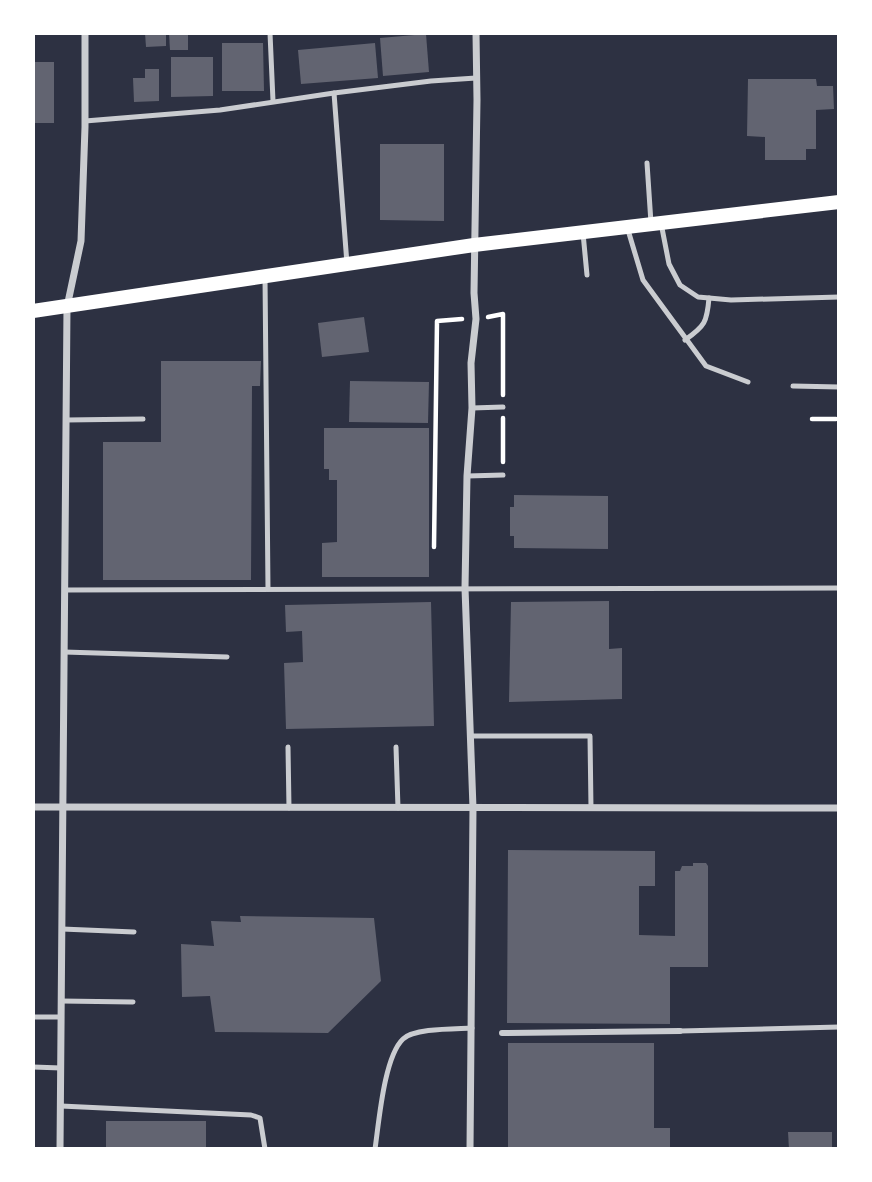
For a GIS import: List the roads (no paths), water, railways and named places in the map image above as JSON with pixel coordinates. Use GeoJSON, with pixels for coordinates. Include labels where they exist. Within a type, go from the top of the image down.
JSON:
{"type":"FeatureCollection","features":[{"type":"Feature","properties":{"kind":"main road"},"geometry":{"type":"LineString","coordinates":[[33,311],[474,245],[839,202]]}},
{"type":"Feature","properties":{"kind":"street"},"geometry":{"type":"LineString","coordinates":[[60,1149],[67,307],[80,240],[85,121],[85,33]]}},
{"type":"Feature","properties":{"kind":"street"},"geometry":{"type":"LineString","coordinates":[[470,1149],[473,808],[465,588],[467,476],[472,408],[471,363],[476,319],[476,33]]}},
{"type":"Feature","properties":{"kind":"street"},"geometry":{"type":"LineString","coordinates":[[33,807],[839,808]]}},
{"type":"Feature","properties":{"kind":"street"},"geometry":{"type":"LineString","coordinates":[[502,1033],[680,1031]]}},
{"type":"Feature","properties":{"kind":"lane"},"geometry":{"type":"LineString","coordinates":[[270,33],[273,101]]}},
{"type":"Feature","properties":{"kind":"lane"},"geometry":{"type":"LineString","coordinates":[[85,121],[220,110],[334,93],[476,78]]}},
{"type":"Feature","properties":{"kind":"lane"},"geometry":{"type":"LineString","coordinates":[[334,93],[347,264]]}},
{"type":"Feature","properties":{"kind":"lane"},"geometry":{"type":"LineString","coordinates":[[647,163],[656,223],[669,264],[680,285],[698,297],[731,300],[839,297]]}},
{"type":"Feature","properties":{"kind":"lane"},"geometry":{"type":"LineString","coordinates":[[627,227],[643,280],[685,340],[706,366],[748,382]]}},
{"type":"Feature","properties":{"kind":"lane"},"geometry":{"type":"LineString","coordinates":[[583,232],[587,275]]}},
{"type":"Feature","properties":{"kind":"lane"},"geometry":{"type":"LineString","coordinates":[[265,277],[268,589]]}},
{"type":"Feature","properties":{"kind":"lane"},"geometry":{"type":"LineString","coordinates":[[685,340],[700,329],[707,319],[709,298]]}},
{"type":"Feature","properties":{"kind":"lane"},"geometry":{"type":"LineString","coordinates":[[793,386],[839,387]]}},
{"type":"Feature","properties":{"kind":"lane"},"geometry":{"type":"LineString","coordinates":[[472,408],[503,407]]}},
{"type":"Feature","properties":{"kind":"lane"},"geometry":{"type":"LineString","coordinates":[[66,420],[144,419]]}},
{"type":"Feature","properties":{"kind":"lane"},"geometry":{"type":"LineString","coordinates":[[467,476],[503,475]]}},
{"type":"Feature","properties":{"kind":"lane"},"geometry":{"type":"LineString","coordinates":[[65,590],[839,588]]}},
{"type":"Feature","properties":{"kind":"lane"},"geometry":{"type":"LineString","coordinates":[[64,652],[227,657]]}},
{"type":"Feature","properties":{"kind":"lane"},"geometry":{"type":"LineString","coordinates":[[471,736],[590,736],[591,808]]}},
{"type":"Feature","properties":{"kind":"lane"},"geometry":{"type":"LineString","coordinates":[[288,747],[289,808]]}},
{"type":"Feature","properties":{"kind":"lane"},"geometry":{"type":"LineString","coordinates":[[396,747],[398,808]]}},
{"type":"Feature","properties":{"kind":"lane"},"geometry":{"type":"LineString","coordinates":[[62,929],[134,932]]}},
{"type":"Feature","properties":{"kind":"lane"},"geometry":{"type":"LineString","coordinates":[[61,1000],[133,1002]]}},
{"type":"Feature","properties":{"kind":"lane"},"geometry":{"type":"LineString","coordinates":[[33,1017],[61,1017]]}},
{"type":"Feature","properties":{"kind":"lane"},"geometry":{"type":"LineString","coordinates":[[680,1031],[839,1027]]}},
{"type":"Feature","properties":{"kind":"lane"},"geometry":{"type":"LineString","coordinates":[[375,1149],[390,1062],[403,1038],[415,1032],[472,1028]]}},
{"type":"Feature","properties":{"kind":"lane"},"geometry":{"type":"LineString","coordinates":[[33,1067],[61,1068]]}},
{"type":"Feature","properties":{"kind":"lane"},"geometry":{"type":"LineString","coordinates":[[61,1106],[251,1115],[260,1118],[265,1149]]}}]}
